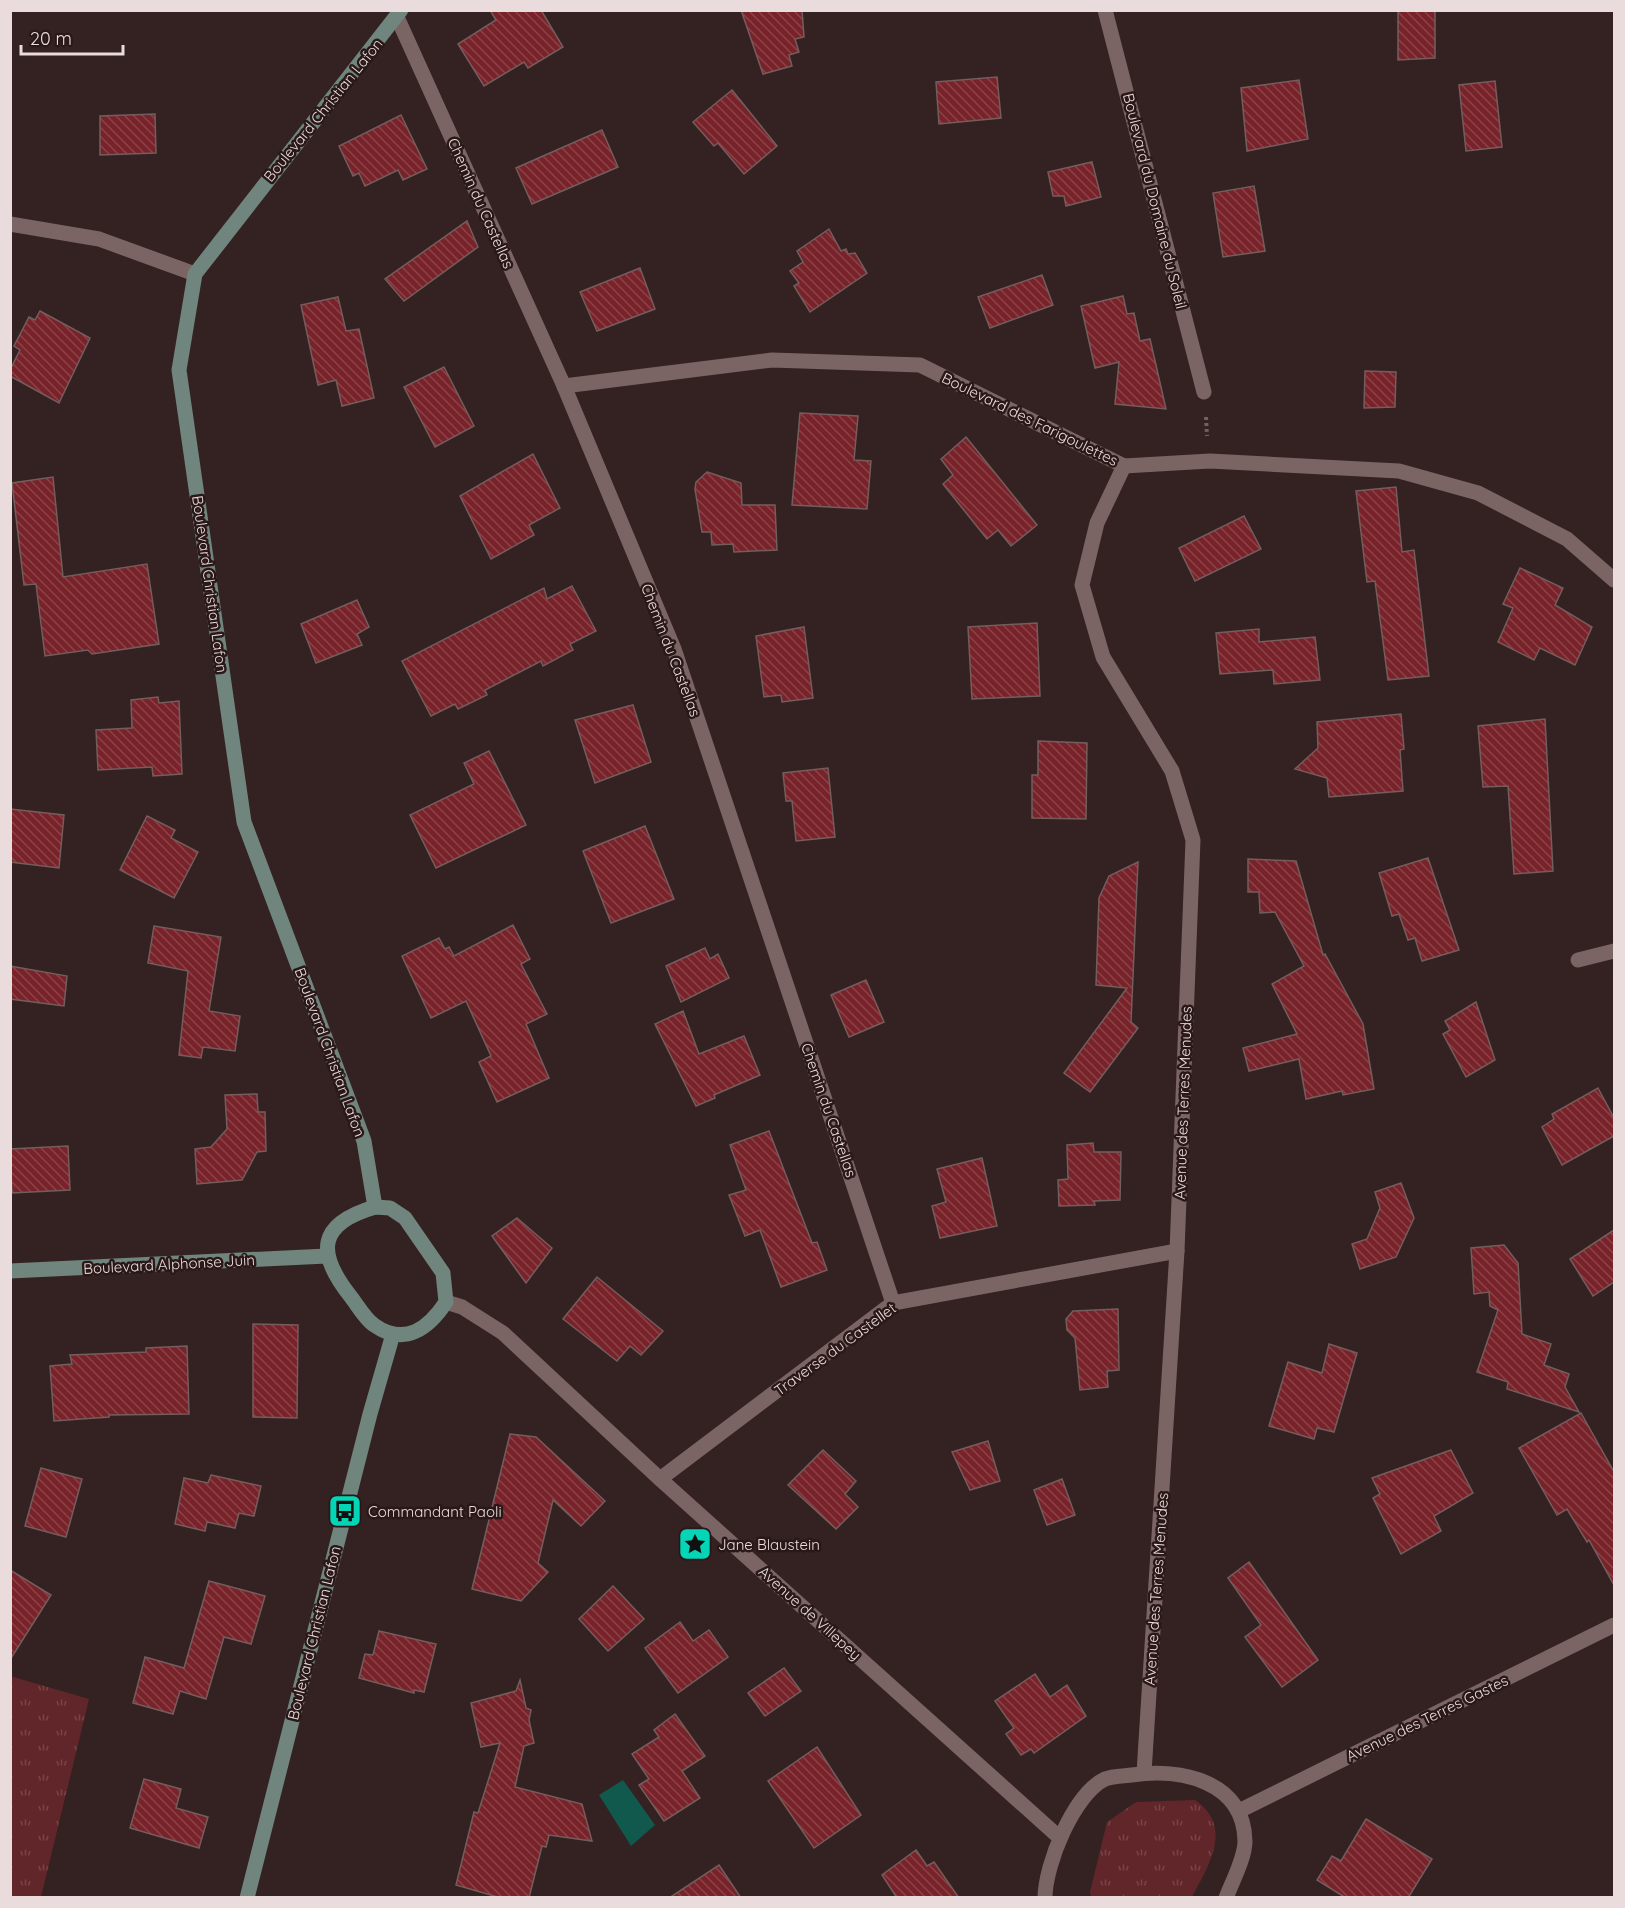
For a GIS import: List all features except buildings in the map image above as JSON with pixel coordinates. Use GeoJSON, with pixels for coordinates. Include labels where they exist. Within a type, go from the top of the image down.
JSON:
{"type":"FeatureCollection","features":[{"type":"Feature","properties":{"kind":"street","name":"Boulevard du Domaine du Soleil"},"geometry":{"type":"LineString","coordinates":[[1106,10],[1204,392]]}},
{"type":"Feature","properties":{"kind":"street","name":"Boulevard Christian Lafon"},"geometry":{"type":"LineString","coordinates":[[375,1207],[364,1141],[244,822],[179,370],[195,274],[298,139],[399,14]]}},
{"type":"Feature","properties":{"kind":"street","name":"Chemin du Castellas"},"geometry":{"type":"LineString","coordinates":[[399,14],[564,386],[674,648],[893,1303]]}},
{"type":"Feature","properties":{"kind":"street"},"geometry":{"type":"LineString","coordinates":[[10,224],[99,239],[195,274]]}},
{"type":"Feature","properties":{"kind":"street","name":"Boulevard des Farigoulettes"},"geometry":{"type":"LineString","coordinates":[[564,386],[772,360],[920,364],[1124,466],[1210,461],[1399,471],[1478,493],[1567,539],[1614,580]]}},
{"type":"Feature","properties":{"kind":"street","name":"Avenue des Terres Menudes"},"geometry":{"type":"LineString","coordinates":[[1124,466],[1097,523],[1082,585],[1103,657],[1172,771],[1193,840],[1177,1251],[1144,1773]]}},
{"type":"Feature","properties":{"kind":"street"},"geometry":{"type":"LineString","coordinates":[[1578,960],[1614,951]]}},
{"type":"Feature","properties":{"kind":"street"},"geometry":{"type":"LineString","coordinates":[[375,1207],[390,1208],[405,1218],[443,1273],[446,1302],[433,1321],[413,1333],[393,1334],[373,1325],[333,1275],[327,1256],[329,1237],[340,1222],[356,1213],[375,1207]]}},
{"type":"Feature","properties":{"kind":"street","name":"Traverse du Castellet"},"geometry":{"type":"LineString","coordinates":[[660,1479],[893,1303],[1177,1251]]}},
{"type":"Feature","properties":{"kind":"street","name":"Boulevard Alphonse Juin"},"geometry":{"type":"LineString","coordinates":[[10,1271],[327,1256]]}},
{"type":"Feature","properties":{"kind":"street","name":"Avenue de Villepey"},"geometry":{"type":"LineString","coordinates":[[446,1302],[462,1307],[503,1333],[660,1479],[1060,1838]]}},
{"type":"Feature","properties":{"kind":"street","name":"Boulevard Christian Lafon"},"geometry":{"type":"LineString","coordinates":[[247,1898],[369,1414],[393,1334]]}},
{"type":"Feature","properties":{"kind":"street","name":"Avenue des Terres Gastes"},"geometry":{"type":"LineString","coordinates":[[1239,1811],[1614,1625]]}},
{"type":"Feature","properties":{"kind":"street"},"geometry":{"type":"LineString","coordinates":[[1045,1898],[1060,1838],[1085,1794],[1106,1779],[1144,1773],[1186,1774],[1216,1788],[1239,1811],[1245,1843],[1226,1898]]}},
{"type":"Feature","properties":{"kind":"path"},"geometry":{"type":"LineString","coordinates":[[1204,392],[1210,461]]}},
{"type":"Feature","properties":{"kind":"green space"},"geometry":{"type":"Polygon","coordinates":[[[10,1676],[89,1699],[41,1897],[11,1897],[10,1676]]]}},
{"type":"Feature","properties":{"kind":"green space"},"geometry":{"type":"Polygon","coordinates":[[[1195,1800],[1207,1811],[1216,1834],[1211,1859],[1192,1897],[1091,1897],[1090,1892],[1107,1822],[1136,1802],[1195,1800]]]}},
{"type":"Feature","properties":{"kind":"shaded area"},"geometry":{"type":"Polygon","coordinates":[[[623,1780],[655,1825],[631,1846],[599,1795],[623,1780]]]}},
{"type":"Feature","properties":{"kind":"place","name":"Commandant Paoli"},"geometry":{"type":"Point","coordinates":[345,1511]}},
{"type":"Feature","properties":{"kind":"place","name":"Jane Blaustein"},"geometry":{"type":"Point","coordinates":[695,1544]}}]}
